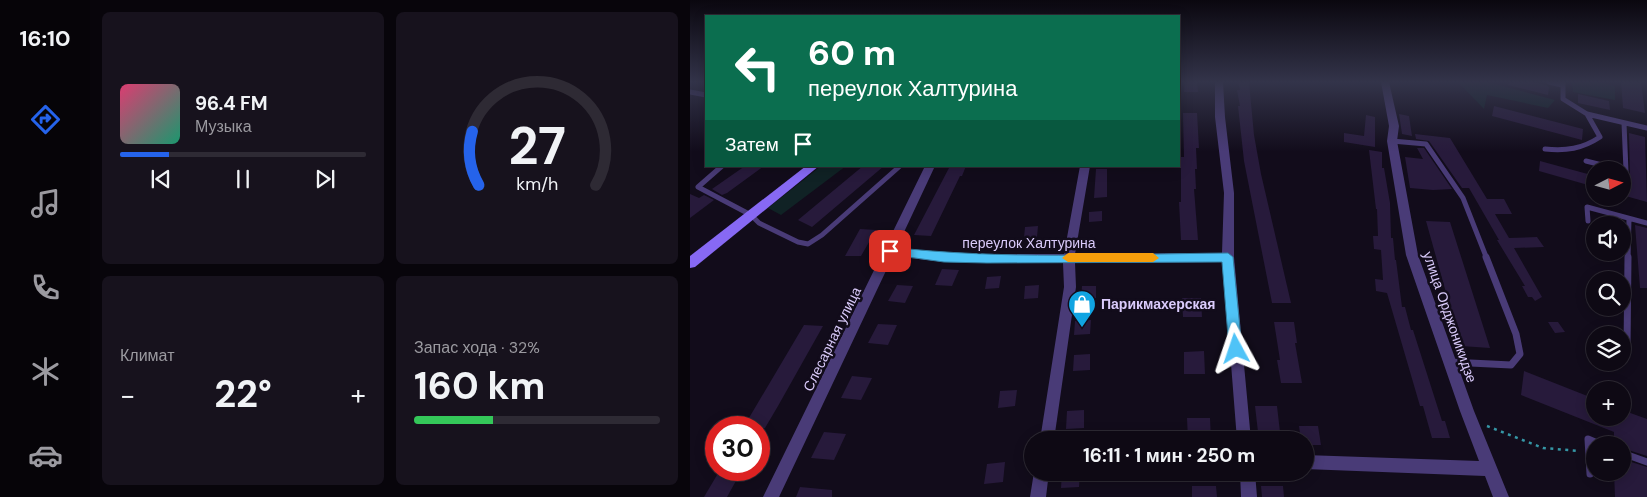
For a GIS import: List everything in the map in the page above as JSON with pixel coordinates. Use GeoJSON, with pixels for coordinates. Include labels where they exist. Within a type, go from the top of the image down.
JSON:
{"type":"FeatureCollection","features":[{"type":"Feature","properties":{"kind":"main road"},"geometry":{"type":"LineString","coordinates":[[690,263],[813,167]]}},
{"type":"Feature","properties":{"kind":"street"},"geometry":{"type":"LineString","coordinates":[[1220,105],[1229,193],[1228,257],[1243,431]]}},
{"type":"Feature","properties":{"kind":"street","name":"улица Орджоникидзе"},"geometry":{"type":"LineString","coordinates":[[1390,105],[1394,126],[1392,141],[1412,255],[1501,497]]}},
{"type":"Feature","properties":{"kind":"street","name":"Слесарная улица"},"geometry":{"type":"LineString","coordinates":[[771,497],[930,167]]}},
{"type":"Feature","properties":{"kind":"street"},"geometry":{"type":"LineString","coordinates":[[1048,431],[1070,287],[1069,258],[1085,167]]}},
{"type":"Feature","properties":{"kind":"street","name":"переулок Халтурина"},"geometry":{"type":"LineString","coordinates":[[890,251],[944,258],[1228,257]]}},
{"type":"Feature","properties":{"kind":"street"},"geometry":{"type":"LineString","coordinates":[[1314,462],[1490,469]]}},
{"type":"Feature","properties":{"kind":"street"},"geometry":{"type":"LineString","coordinates":[[1038,497],[1041,481]]}},
{"type":"Feature","properties":{"kind":"street"},"geometry":{"type":"LineString","coordinates":[[1248,481],[1249,497]]}},
{"type":"Feature","properties":{"kind":"lane"},"geometry":{"type":"LineString","coordinates":[[1572,105],[1586,114],[1647,128]]}},
{"type":"Feature","properties":{"kind":"lane"},"geometry":{"type":"LineString","coordinates":[[1545,149],[1572,151],[1584,148],[1600,137],[1586,114]]}},
{"type":"Feature","properties":{"kind":"lane"},"geometry":{"type":"LineString","coordinates":[[1624,123],[1626,161]]}},
{"type":"Feature","properties":{"kind":"lane"},"geometry":{"type":"LineString","coordinates":[[1392,141],[1426,144],[1463,198],[1516,334],[1520,354],[1511,365],[1450,362]]}},
{"type":"Feature","properties":{"kind":"lane"},"geometry":{"type":"LineString","coordinates":[[721,167],[698,187],[751,215],[759,223],[798,242],[808,244],[822,235],[899,167]]}},
{"type":"Feature","properties":{"kind":"lane"},"geometry":{"type":"LineString","coordinates":[[1588,216],[1587,207],[1619,216]]}},
{"type":"Feature","properties":{"kind":"lane"},"geometry":{"type":"LineString","coordinates":[[1631,219],[1647,223]]}},
{"type":"Feature","properties":{"kind":"lane"},"geometry":{"type":"LineString","coordinates":[[1628,326],[1629,261]]}},
{"type":"Feature","properties":{"kind":"lane"},"geometry":{"type":"LineString","coordinates":[[1631,456],[1647,462]]}},
{"type":"Feature","properties":{"kind":"path"},"geometry":{"type":"LineString","coordinates":[[1498,430],[1543,448],[1586,452]]}},
{"type":"Feature","properties":{"kind":"shaded area"},"geometry":{"type":"Polygon","coordinates":[[[1535,105],[1550,105],[1548,108],[1535,105]]]}},
{"type":"Feature","properties":{"kind":"shaded area"},"geometry":{"type":"Polygon","coordinates":[[[820,167],[845,167],[781,215],[768,208],[820,167]]]}},
{"type":"Feature","properties":{"kind":"building"},"geometry":{"type":"Polygon","coordinates":[[[1251,105],[1261,174],[1291,303],[1272,303],[1244,161],[1238,106],[1251,105]]]}},
{"type":"Feature","properties":{"kind":"building"},"geometry":{"type":"Polygon","coordinates":[[[1588,105],[1609,105],[1610,110],[1588,105]]]}},
{"type":"Feature","properties":{"kind":"building"},"geometry":{"type":"Polygon","coordinates":[[[1623,105],[1644,105],[1645,113],[1623,108],[1623,105]]]}},
{"type":"Feature","properties":{"kind":"building"},"geometry":{"type":"Polygon","coordinates":[[[1494,106],[1583,129],[1582,140],[1492,116],[1494,106]]]}},
{"type":"Feature","properties":{"kind":"building"},"geometry":{"type":"Polygon","coordinates":[[[1183,113],[1197,113],[1199,148],[1196,148],[1197,169],[1195,169],[1196,189],[1194,189],[1198,240],[1181,240],[1179,202],[1181,202],[1181,157],[1184,157],[1183,113]]]}},
{"type":"Feature","properties":{"kind":"building"},"geometry":{"type":"Polygon","coordinates":[[[1399,114],[1409,116],[1412,136],[1402,134],[1399,114]]]}},
{"type":"Feature","properties":{"kind":"building"},"geometry":{"type":"Polygon","coordinates":[[[1366,115],[1375,117],[1375,147],[1344,142],[1344,133],[1364,136],[1366,115]]]}},
{"type":"Feature","properties":{"kind":"building"},"geometry":{"type":"Polygon","coordinates":[[[1629,133],[1645,137],[1647,202],[1631,198],[1629,133]]]}},
{"type":"Feature","properties":{"kind":"building"},"geometry":{"type":"Polygon","coordinates":[[[1415,134],[1450,138],[1487,199],[1504,199],[1512,214],[1495,214],[1509,238],[1537,237],[1544,247],[1514,248],[1542,297],[1535,301],[1532,297],[1528,297],[1522,286],[1525,286],[1469,188],[1462,188],[1429,141],[1416,139],[1415,134]]]}},
{"type":"Feature","properties":{"kind":"building"},"geometry":{"type":"Polygon","coordinates":[[[1417,148],[1424,148],[1452,189],[1410,188],[1405,157],[1423,159],[1417,148]]]}},
{"type":"Feature","properties":{"kind":"building"},"geometry":{"type":"Polygon","coordinates":[[[1369,150],[1382,152],[1382,168],[1384,168],[1390,203],[1391,238],[1393,238],[1402,307],[1405,307],[1442,421],[1445,421],[1450,438],[1432,438],[1423,406],[1420,406],[1387,293],[1376,291],[1375,279],[1383,280],[1381,250],[1374,249],[1373,236],[1378,236],[1377,209],[1369,150]]]}},
{"type":"Feature","properties":{"kind":"building"},"geometry":{"type":"Polygon","coordinates":[[[1540,161],[1586,174],[1586,184],[1539,171],[1540,161]]]}},
{"type":"Feature","properties":{"kind":"building"},"geometry":{"type":"Polygon","coordinates":[[[744,167],[763,167],[727,193],[722,195],[712,189],[744,167]]]}},
{"type":"Feature","properties":{"kind":"building"},"geometry":{"type":"Polygon","coordinates":[[[862,167],[883,167],[812,227],[798,220],[862,167]]]}},
{"type":"Feature","properties":{"kind":"building"},"geometry":{"type":"Polygon","coordinates":[[[949,167],[966,167],[931,236],[914,235],[949,167]]]}},
{"type":"Feature","properties":{"kind":"building"},"geometry":{"type":"Polygon","coordinates":[[[1096,169],[1107,169],[1107,197],[1094,198],[1096,169]]]}},
{"type":"Feature","properties":{"kind":"building"},"geometry":{"type":"Polygon","coordinates":[[[690,194],[699,198],[704,195],[714,200],[690,218],[690,194]]]}},
{"type":"Feature","properties":{"kind":"building"},"geometry":{"type":"Polygon","coordinates":[[[1102,211],[1102,221],[1089,222],[1089,212],[1102,211]]]}},
{"type":"Feature","properties":{"kind":"building"},"geometry":{"type":"Polygon","coordinates":[[[1426,221],[1450,222],[1490,348],[1461,346],[1426,221]]]}},
{"type":"Feature","properties":{"kind":"building"},"geometry":{"type":"Polygon","coordinates":[[[1635,225],[1647,228],[1647,288],[1640,288],[1635,225]]]}},
{"type":"Feature","properties":{"kind":"building"},"geometry":{"type":"Polygon","coordinates":[[[1038,226],[1037,237],[1024,238],[1025,227],[1038,226]]]}},
{"type":"Feature","properties":{"kind":"building"},"geometry":{"type":"Polygon","coordinates":[[[860,229],[876,230],[861,256],[845,256],[860,229]]]}},
{"type":"Feature","properties":{"kind":"building"},"geometry":{"type":"Polygon","coordinates":[[[942,269],[959,270],[952,286],[935,285],[942,269]]]}},
{"type":"Feature","properties":{"kind":"building"},"geometry":{"type":"Polygon","coordinates":[[[1001,276],[999,288],[985,289],[987,277],[1001,276]]]}},
{"type":"Feature","properties":{"kind":"building"},"geometry":{"type":"Polygon","coordinates":[[[897,285],[913,286],[905,303],[888,301],[897,285]]]}},
{"type":"Feature","properties":{"kind":"building"},"geometry":{"type":"Polygon","coordinates":[[[1039,285],[1038,298],[1024,299],[1025,286],[1039,285]]]}},
{"type":"Feature","properties":{"kind":"building"},"geometry":{"type":"Polygon","coordinates":[[[1082,286],[1096,286],[1096,298],[1081,299],[1082,286]]]}},
{"type":"Feature","properties":{"kind":"building"},"geometry":{"type":"Polygon","coordinates":[[[1182,298],[1201,298],[1202,317],[1183,317],[1182,298]]]}},
{"type":"Feature","properties":{"kind":"building"},"geometry":{"type":"Polygon","coordinates":[[[1091,320],[1090,334],[1074,335],[1075,321],[1091,320]]]}},
{"type":"Feature","properties":{"kind":"building"},"geometry":{"type":"Polygon","coordinates":[[[1274,322],[1294,322],[1297,343],[1295,343],[1302,383],[1281,383],[1277,360],[1280,360],[1274,322]]]}},
{"type":"Feature","properties":{"kind":"building"},"geometry":{"type":"Polygon","coordinates":[[[1548,322],[1558,322],[1565,332],[1555,333],[1548,322]]]}},
{"type":"Feature","properties":{"kind":"building"},"geometry":{"type":"Polygon","coordinates":[[[878,324],[897,325],[888,345],[868,343],[878,324]]]}},
{"type":"Feature","properties":{"kind":"building"},"geometry":{"type":"Polygon","coordinates":[[[804,325],[823,326],[770,420],[770,416],[750,416],[804,325]]]}},
{"type":"Feature","properties":{"kind":"building"},"geometry":{"type":"Polygon","coordinates":[[[1204,351],[1205,374],[1184,374],[1184,352],[1204,351]]]}},
{"type":"Feature","properties":{"kind":"building"},"geometry":{"type":"Polygon","coordinates":[[[1090,354],[1090,370],[1073,371],[1074,355],[1090,354]]]}},
{"type":"Feature","properties":{"kind":"building"},"geometry":{"type":"Polygon","coordinates":[[[1524,371],[1586,395],[1586,421],[1521,395],[1524,371]]]}},
{"type":"Feature","properties":{"kind":"building"},"geometry":{"type":"Polygon","coordinates":[[[852,376],[872,378],[861,400],[841,398],[852,376]]]}},
{"type":"Feature","properties":{"kind":"building"},"geometry":{"type":"Polygon","coordinates":[[[1017,390],[1015,406],[998,408],[1000,391],[1017,390]]]}},
{"type":"Feature","properties":{"kind":"building"},"geometry":{"type":"Polygon","coordinates":[[[1255,406],[1277,406],[1280,431],[1258,431],[1255,406]]]}},
{"type":"Feature","properties":{"kind":"building"},"geometry":{"type":"Polygon","coordinates":[[[1084,410],[1084,428],[1066,429],[1067,411],[1084,410]]]}},
{"type":"Feature","properties":{"kind":"building"},"geometry":{"type":"Polygon","coordinates":[[[1631,413],[1647,419],[1647,456],[1631,451],[1631,436],[1614,436],[1614,432],[1599,426],[1631,426],[1631,413]]]}},
{"type":"Feature","properties":{"kind":"building"},"geometry":{"type":"Polygon","coordinates":[[[1187,418],[1210,418],[1211,431],[1188,431],[1187,418]]]}},
{"type":"Feature","properties":{"kind":"building"},"geometry":{"type":"Polygon","coordinates":[[[1299,426],[1318,426],[1321,445],[1314,445],[1314,431],[1300,431],[1299,426]]]}},
{"type":"Feature","properties":{"kind":"building"},"geometry":{"type":"Polygon","coordinates":[[[824,432],[846,434],[834,460],[811,458],[824,432]]]}},
{"type":"Feature","properties":{"kind":"building"},"geometry":{"type":"Polygon","coordinates":[[[1005,462],[1003,482],[984,484],[987,464],[1005,462]]]}},
{"type":"Feature","properties":{"kind":"building"},"geometry":{"type":"Polygon","coordinates":[[[1631,462],[1647,467],[1647,497],[1615,497],[1614,481],[1631,481],[1631,462]]]}},
{"type":"Feature","properties":{"kind":"building"},"geometry":{"type":"Polygon","coordinates":[[[713,481],[736,481],[727,497],[704,497],[713,481]]]}},
{"type":"Feature","properties":{"kind":"building"},"geometry":{"type":"Polygon","coordinates":[[[1061,481],[1079,481],[1079,487],[1061,488],[1061,481]]]}},
{"type":"Feature","properties":{"kind":"building"},"geometry":{"type":"Polygon","coordinates":[[[1192,486],[1216,486],[1217,497],[1192,497],[1192,486]]]}},
{"type":"Feature","properties":{"kind":"building"},"geometry":{"type":"Polygon","coordinates":[[[1261,486],[1283,486],[1284,497],[1262,497],[1261,486]]]}},
{"type":"Feature","properties":{"kind":"building"},"geometry":{"type":"Polygon","coordinates":[[[800,487],[832,490],[832,497],[796,497],[800,487]]]}},
{"type":"Feature","properties":{"kind":"slow traffic"},"geometry":{"type":"LineString","coordinates":[[1068,258],[1153,258]]}},
{"type":"Feature","properties":{"kind":"place","name":"Парикмахерская"},"geometry":{"type":"Point","coordinates":[1082,328]}},
{"type":"Feature","properties":{"kind":"route"},"geometry":{"type":"LineString","coordinates":[[890,251],[944,258],[987,259],[1228,257],[1236,349]]}}]}
